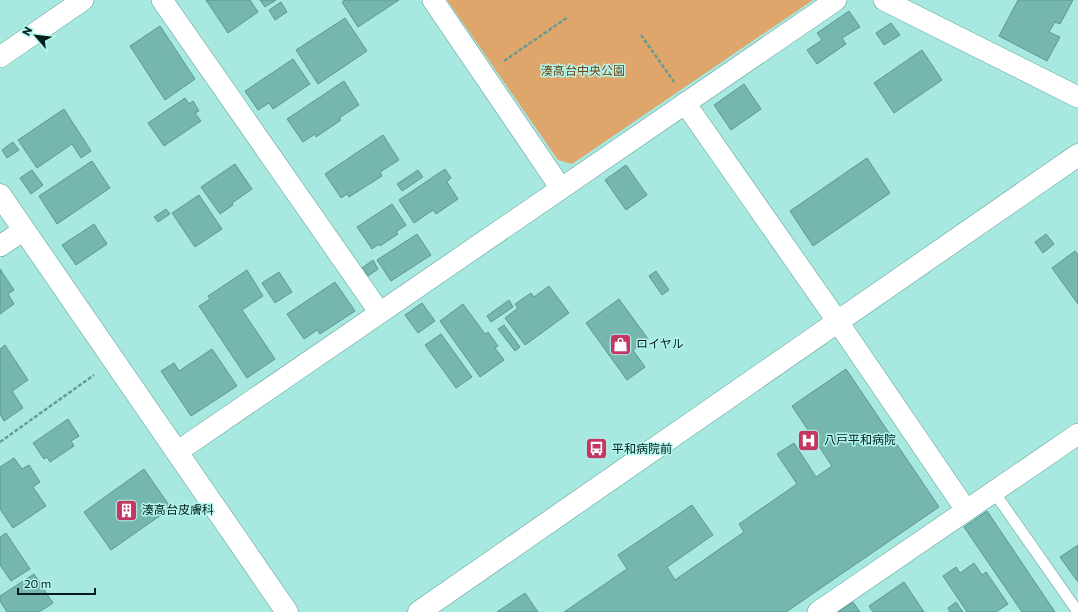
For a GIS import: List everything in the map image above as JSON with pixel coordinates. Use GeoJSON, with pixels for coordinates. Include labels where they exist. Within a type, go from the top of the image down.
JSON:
{"type":"FeatureCollection","features":[{"type":"Feature","properties":{"kind":"street"},"geometry":{"type":"LineString","coordinates":[[0,57],[83,0]]}},
{"type":"Feature","properties":{"kind":"street"},"geometry":{"type":"LineString","coordinates":[[162,0],[380,313]]}},
{"type":"Feature","properties":{"kind":"street"},"geometry":{"type":"LineString","coordinates":[[433,0],[560,187]]}},
{"type":"Feature","properties":{"kind":"street"},"geometry":{"type":"LineString","coordinates":[[177,452],[560,187],[836,0]]}},
{"type":"Feature","properties":{"kind":"street"},"geometry":{"type":"LineString","coordinates":[[884,0],[1078,97]]}},
{"type":"Feature","properties":{"kind":"street"},"geometry":{"type":"LineString","coordinates":[[686,102],[966,510]]}},
{"type":"Feature","properties":{"kind":"street"},"geometry":{"type":"LineString","coordinates":[[419,612],[1078,155]]}},
{"type":"Feature","properties":{"kind":"street"},"geometry":{"type":"LineString","coordinates":[[0,195],[287,612]]}},
{"type":"Feature","properties":{"kind":"street"},"geometry":{"type":"LineString","coordinates":[[0,246],[24,230]]}},
{"type":"Feature","properties":{"kind":"street"},"geometry":{"type":"LineString","coordinates":[[818,612],[1078,434]]}},
{"type":"Feature","properties":{"kind":"lane"},"geometry":{"type":"LineString","coordinates":[[994,492],[1078,612]]}},
{"type":"Feature","properties":{"kind":"path"},"geometry":{"type":"LineString","coordinates":[[484,75],[568,17]]}},
{"type":"Feature","properties":{"kind":"path"},"geometry":{"type":"LineString","coordinates":[[641,36],[686,102]]}},
{"type":"Feature","properties":{"kind":"path"},"geometry":{"type":"LineString","coordinates":[[0,442],[114,361]]}},
{"type":"Feature","properties":{"kind":"green space","name":"湊高台中央公園"},"geometry":{"type":"Polygon","coordinates":[[[447,0],[813,0],[572,164],[558,160],[447,0]]]}},
{"type":"Feature","properties":{"kind":"building"},"geometry":{"type":"Polygon","coordinates":[[[206,0],[250,0],[258,12],[228,33],[206,0]]]}},
{"type":"Feature","properties":{"kind":"building"},"geometry":{"type":"Polygon","coordinates":[[[260,0],[276,0],[265,7],[260,0]]]}},
{"type":"Feature","properties":{"kind":"building"},"geometry":{"type":"Polygon","coordinates":[[[345,0],[399,0],[358,27],[342,2],[345,0]]]}},
{"type":"Feature","properties":{"kind":"building"},"geometry":{"type":"Polygon","coordinates":[[[1018,0],[1073,0],[1060,24],[1055,22],[1049,32],[1060,37],[1047,61],[999,36],[1018,0]]]}},
{"type":"Feature","properties":{"kind":"building"},"geometry":{"type":"Polygon","coordinates":[[[281,2],[287,12],[275,20],[269,10],[281,2]]]}},
{"type":"Feature","properties":{"kind":"building"},"geometry":{"type":"Polygon","coordinates":[[[849,11],[860,27],[842,38],[846,44],[817,64],[807,50],[822,40],[817,33],[849,11]]]}},
{"type":"Feature","properties":{"kind":"building"},"geometry":{"type":"Polygon","coordinates":[[[345,18],[367,51],[318,84],[296,50],[345,18]]]}},
{"type":"Feature","properties":{"kind":"building"},"geometry":{"type":"Polygon","coordinates":[[[891,23],[900,35],[884,45],[876,33],[891,23]]]}},
{"type":"Feature","properties":{"kind":"building"},"geometry":{"type":"Polygon","coordinates":[[[160,26],[195,79],[165,100],[130,46],[160,26]]]}},
{"type":"Feature","properties":{"kind":"building"},"geometry":{"type":"Polygon","coordinates":[[[922,50],[942,80],[894,113],[874,83],[922,50]]]}},
{"type":"Feature","properties":{"kind":"building"},"geometry":{"type":"Polygon","coordinates":[[[293,59],[310,84],[273,109],[269,103],[258,110],[245,91],[293,59]]]}},
{"type":"Feature","properties":{"kind":"building"},"geometry":{"type":"Polygon","coordinates":[[[344,81],[359,105],[339,118],[341,120],[316,137],[315,134],[303,142],[287,119],[344,81]]]}},
{"type":"Feature","properties":{"kind":"building"},"geometry":{"type":"Polygon","coordinates":[[[744,84],[761,109],[731,130],[714,105],[744,84]]]}},
{"type":"Feature","properties":{"kind":"building"},"geometry":{"type":"Polygon","coordinates":[[[185,98],[189,104],[193,101],[199,111],[195,113],[201,121],[164,146],[148,123],[185,98]]]}},
{"type":"Feature","properties":{"kind":"building"},"geometry":{"type":"Polygon","coordinates":[[[64,109],[91,151],[81,158],[72,144],[37,168],[18,140],[64,109]]]}},
{"type":"Feature","properties":{"kind":"building"},"geometry":{"type":"Polygon","coordinates":[[[383,135],[399,160],[380,172],[382,176],[349,197],[347,194],[341,198],[325,174],[383,135]]]}},
{"type":"Feature","properties":{"kind":"building"},"geometry":{"type":"Polygon","coordinates":[[[13,142],[19,150],[7,158],[2,150],[13,142]]]}},
{"type":"Feature","properties":{"kind":"building"},"geometry":{"type":"Polygon","coordinates":[[[867,158],[890,193],[813,246],[790,211],[867,158]]]}},
{"type":"Feature","properties":{"kind":"building"},"geometry":{"type":"Polygon","coordinates":[[[92,161],[110,188],[57,224],[39,196],[92,161]]]}},
{"type":"Feature","properties":{"kind":"building"},"geometry":{"type":"Polygon","coordinates":[[[235,164],[252,189],[232,203],[233,205],[220,214],[201,187],[235,164]]]}},
{"type":"Feature","properties":{"kind":"building"},"geometry":{"type":"Polygon","coordinates":[[[626,165],[647,195],[626,210],[605,180],[626,165]]]}},
{"type":"Feature","properties":{"kind":"building"},"geometry":{"type":"Polygon","coordinates":[[[445,169],[451,178],[447,182],[458,199],[436,214],[433,210],[414,223],[399,200],[445,169]]]}},
{"type":"Feature","properties":{"kind":"building"},"geometry":{"type":"Polygon","coordinates":[[[32,170],[43,185],[31,194],[20,178],[32,170]]]}},
{"type":"Feature","properties":{"kind":"building"},"geometry":{"type":"Polygon","coordinates":[[[418,170],[423,177],[402,191],[397,184],[418,170]]]}},
{"type":"Feature","properties":{"kind":"building"},"geometry":{"type":"Polygon","coordinates":[[[199,195],[222,229],[195,247],[172,213],[199,195]]]}},
{"type":"Feature","properties":{"kind":"building"},"geometry":{"type":"Polygon","coordinates":[[[392,204],[406,225],[396,232],[398,234],[380,246],[379,244],[372,249],[357,227],[392,204]]]}},
{"type":"Feature","properties":{"kind":"building"},"geometry":{"type":"Polygon","coordinates":[[[166,209],[170,214],[158,222],[154,217],[166,209]]]}},
{"type":"Feature","properties":{"kind":"building"},"geometry":{"type":"Polygon","coordinates":[[[94,224],[107,244],[76,265],[62,245],[94,224]]]}},
{"type":"Feature","properties":{"kind":"building"},"geometry":{"type":"Polygon","coordinates":[[[417,234],[431,255],[391,281],[377,260],[417,234]]]}},
{"type":"Feature","properties":{"kind":"building"},"geometry":{"type":"Polygon","coordinates":[[[1046,234],[1054,244],[1043,253],[1035,242],[1046,234]]]}},
{"type":"Feature","properties":{"kind":"building"},"geometry":{"type":"Polygon","coordinates":[[[1075,251],[1078,255],[1078,304],[1052,268],[1075,251]]]}},
{"type":"Feature","properties":{"kind":"building"},"geometry":{"type":"Polygon","coordinates":[[[373,260],[378,269],[368,276],[362,268],[373,260]]]}},
{"type":"Feature","properties":{"kind":"building"},"geometry":{"type":"Polygon","coordinates":[[[0,269],[14,290],[8,294],[14,304],[0,314],[0,269]]]}},
{"type":"Feature","properties":{"kind":"building"},"geometry":{"type":"Polygon","coordinates":[[[247,270],[263,296],[242,310],[275,359],[247,378],[199,306],[210,299],[208,296],[247,270]]]}},
{"type":"Feature","properties":{"kind":"building"},"geometry":{"type":"Polygon","coordinates":[[[656,271],[669,290],[662,295],[649,276],[656,271]]]}},
{"type":"Feature","properties":{"kind":"building"},"geometry":{"type":"Polygon","coordinates":[[[279,272],[292,292],[275,303],[262,283],[279,272]]]}},
{"type":"Feature","properties":{"kind":"building"},"geometry":{"type":"Polygon","coordinates":[[[335,282],[355,311],[320,334],[317,330],[304,339],[287,314],[335,282]]]}},
{"type":"Feature","properties":{"kind":"building"},"geometry":{"type":"Polygon","coordinates":[[[549,286],[569,313],[525,345],[505,318],[518,308],[515,304],[531,293],[534,297],[549,286]]]}},
{"type":"Feature","properties":{"kind":"building","name":"ロイヤル"},"geometry":{"type":"Polygon","coordinates":[[[619,299],[648,339],[633,350],[645,367],[627,380],[586,323],[619,299]]]}},
{"type":"Feature","properties":{"kind":"building"},"geometry":{"type":"Polygon","coordinates":[[[509,300],[513,307],[491,322],[487,316],[509,300]]]}},
{"type":"Feature","properties":{"kind":"building"},"geometry":{"type":"Polygon","coordinates":[[[422,303],[435,321],[418,333],[405,315],[422,303]]]}},
{"type":"Feature","properties":{"kind":"building"},"geometry":{"type":"Polygon","coordinates":[[[463,304],[485,334],[488,332],[498,346],[495,348],[504,360],[480,377],[440,321],[463,304]]]}},
{"type":"Feature","properties":{"kind":"building"},"geometry":{"type":"Polygon","coordinates":[[[504,325],[520,347],[515,351],[498,329],[504,325]]]}},
{"type":"Feature","properties":{"kind":"building"},"geometry":{"type":"Polygon","coordinates":[[[441,334],[472,377],[456,388],[425,345],[441,334]]]}},
{"type":"Feature","properties":{"kind":"building"},"geometry":{"type":"Polygon","coordinates":[[[5,345],[28,380],[12,391],[23,408],[4,421],[0,414],[0,349],[5,345]]]}},
{"type":"Feature","properties":{"kind":"building"},"geometry":{"type":"Polygon","coordinates":[[[212,349],[237,386],[191,416],[161,371],[174,363],[179,371],[212,349]]]}},
{"type":"Feature","properties":{"kind":"building"},"geometry":{"type":"Polygon","coordinates":[[[846,369],[939,507],[786,612],[564,612],[627,569],[618,555],[692,505],[713,535],[667,567],[675,580],[744,532],[739,524],[797,484],[777,454],[794,443],[816,477],[832,466],[792,406],[846,369]]]}},
{"type":"Feature","properties":{"kind":"building"},"geometry":{"type":"Polygon","coordinates":[[[68,419],[79,436],[71,441],[74,446],[50,462],[47,457],[44,459],[33,443],[68,419]]]}},
{"type":"Feature","properties":{"kind":"building"},"geometry":{"type":"Polygon","coordinates":[[[14,458],[22,469],[29,465],[40,482],[33,487],[46,506],[13,528],[0,509],[0,467],[14,458]]]}},
{"type":"Feature","properties":{"kind":"building","name":"湊高台皮膚科"},"geometry":{"type":"Polygon","coordinates":[[[144,469],[171,508],[111,550],[84,512],[144,469]]]}},
{"type":"Feature","properties":{"kind":"building"},"geometry":{"type":"Polygon","coordinates":[[[987,511],[1055,612],[1022,612],[964,527],[987,511]]]}},
{"type":"Feature","properties":{"kind":"building"},"geometry":{"type":"Polygon","coordinates":[[[6,533],[30,569],[11,581],[0,565],[0,537],[6,533]]]}},
{"type":"Feature","properties":{"kind":"building"},"geometry":{"type":"Polygon","coordinates":[[[1078,545],[1078,582],[1060,557],[1078,545]]]}},
{"type":"Feature","properties":{"kind":"building"},"geometry":{"type":"Polygon","coordinates":[[[974,563],[982,575],[986,572],[1008,604],[996,612],[967,612],[943,576],[956,567],[960,573],[974,563]]]}},
{"type":"Feature","properties":{"kind":"building"},"geometry":{"type":"Polygon","coordinates":[[[34,574],[53,603],[39,612],[7,612],[0,601],[0,596],[34,574]]]}},
{"type":"Feature","properties":{"kind":"building"},"geometry":{"type":"Polygon","coordinates":[[[904,582],[924,612],[873,612],[869,606],[904,582]]]}},
{"type":"Feature","properties":{"kind":"building"},"geometry":{"type":"Polygon","coordinates":[[[525,593],[538,612],[497,612],[525,593]]]}},
{"type":"Feature","properties":{"kind":"building"},"geometry":{"type":"Polygon","coordinates":[[[853,602],[860,612],[838,612],[853,602]]]}},
{"type":"Feature","properties":{"kind":"building"},"geometry":{"type":"Polygon","coordinates":[[[956,602],[963,612],[950,612],[948,608],[956,602]]]}},
{"type":"Feature","properties":{"kind":"place","name":"ロイヤル"},"geometry":{"type":"Point","coordinates":[620,344]}},
{"type":"Feature","properties":{"kind":"place","name":"八戸平和病院"},"geometry":{"type":"Point","coordinates":[808,440]}},
{"type":"Feature","properties":{"kind":"place","name":"平和病院前"},"geometry":{"type":"Point","coordinates":[597,449]}},
{"type":"Feature","properties":{"kind":"place","name":"湊高台皮膚科"},"geometry":{"type":"Point","coordinates":[127,510]}}]}
